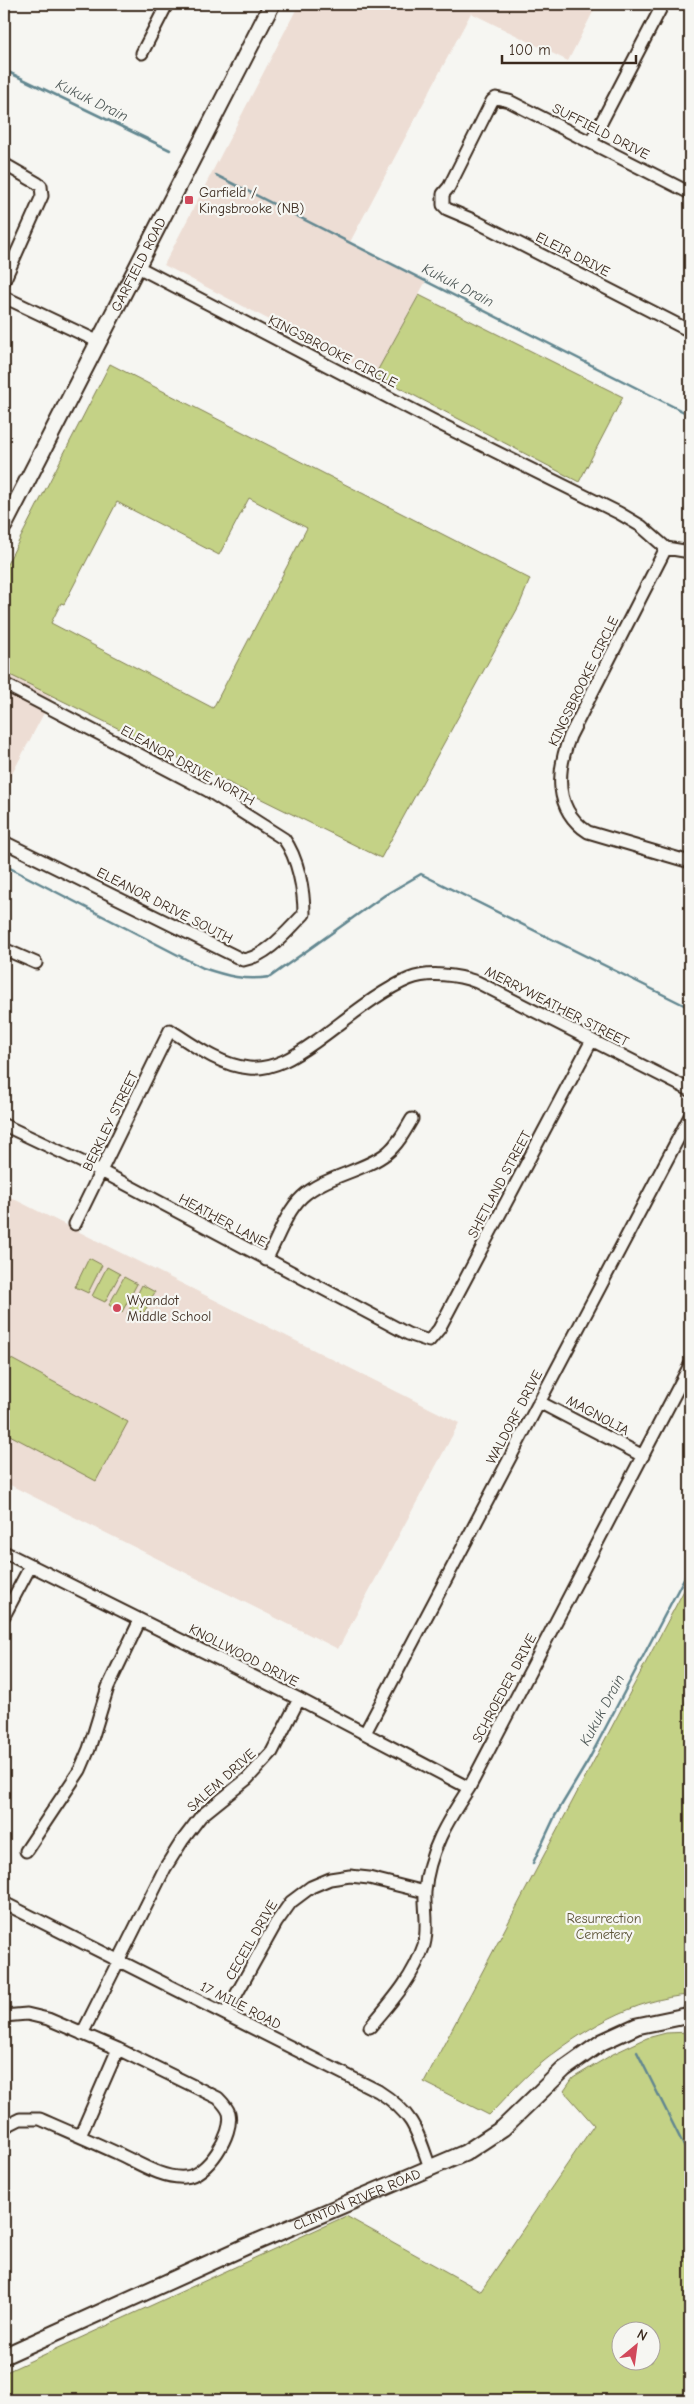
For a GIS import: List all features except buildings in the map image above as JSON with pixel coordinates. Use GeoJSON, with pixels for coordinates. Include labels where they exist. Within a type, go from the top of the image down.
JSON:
{"type":"FeatureCollection","features":[{"type":"Feature","properties":{"kind":"street"},"geometry":{"type":"LineString","coordinates":[[142,53],[167,4]]}},
{"type":"Feature","properties":{"kind":"street","name":"GARFIELD ROAD"},"geometry":{"type":"LineString","coordinates":[[4,526],[97,341],[138,267],[272,4]]}},
{"type":"Feature","properties":{"kind":"street"},"geometry":{"type":"LineString","coordinates":[[591,142],[663,4]]}},
{"type":"Feature","properties":{"kind":"street","name":"SUFFIELD DRIVE"},"geometry":{"type":"LineString","coordinates":[[443,205],[443,194],[449,187],[492,101],[496,98],[509,101],[690,193]]}},
{"type":"Feature","properties":{"kind":"street"},"geometry":{"type":"LineString","coordinates":[[4,164],[41,186],[42,196],[4,281]]}},
{"type":"Feature","properties":{"kind":"street","name":"ELEIR DRIVE"},"geometry":{"type":"LineString","coordinates":[[443,205],[447,209],[482,224],[690,331]]}},
{"type":"Feature","properties":{"kind":"street","name":"KINGSBROOKE CIRCLE"},"geometry":{"type":"LineString","coordinates":[[138,267],[630,519],[666,548],[570,736],[561,764],[560,785],[562,800],[570,816],[588,832],[690,862]]}},
{"type":"Feature","properties":{"kind":"street"},"geometry":{"type":"LineString","coordinates":[[4,297],[97,341]]}},
{"type":"Feature","properties":{"kind":"street"},"geometry":{"type":"LineString","coordinates":[[666,548],[690,552]]}},
{"type":"Feature","properties":{"kind":"street","name":"ELEANOR DRIVE NORTH"},"geometry":{"type":"LineString","coordinates":[[4,684],[207,790],[284,839],[291,847],[304,897],[304,914]]}},
{"type":"Feature","properties":{"kind":"street","name":"ELEANOR DRIVE SOUTH"},"geometry":{"type":"LineString","coordinates":[[4,842],[243,960],[257,957],[267,950],[304,914]]}},
{"type":"Feature","properties":{"kind":"street"},"geometry":{"type":"LineString","coordinates":[[4,949],[36,962]]}},
{"type":"Feature","properties":{"kind":"street","name":"MERRYWEATHER STREET"},"geometry":{"type":"LineString","coordinates":[[170,1030],[196,1047],[235,1066],[262,1068],[286,1061],[306,1049],[390,988],[410,978],[429,975],[467,979],[690,1090]]}},
{"type":"Feature","properties":{"kind":"street","name":"BERKLEY STREET"},"geometry":{"type":"LineString","coordinates":[[75,1224],[170,1030]]}},
{"type":"Feature","properties":{"kind":"street","name":"SHETLAND STREET"},"geometry":{"type":"LineString","coordinates":[[429,1341],[444,1320],[592,1040]]}},
{"type":"Feature","properties":{"kind":"street","name":"WALDORF DRIVE"},"geometry":{"type":"LineString","coordinates":[[365,1733],[690,1116]]}},
{"type":"Feature","properties":{"kind":"street"},"geometry":{"type":"LineString","coordinates":[[266,1260],[302,1197],[314,1188],[387,1153],[396,1144],[412,1120]]}},
{"type":"Feature","properties":{"kind":"street","name":"HEATHER LANE"},"geometry":{"type":"LineString","coordinates":[[4,1125],[101,1172],[408,1334],[429,1341]]}},
{"type":"Feature","properties":{"kind":"street","name":"SCHROEDER DRIVE"},"geometry":{"type":"LineString","coordinates":[[370,2027],[403,1988],[424,1945],[426,1934],[425,1892],[432,1856],[446,1822],[469,1788],[690,1366]]}},
{"type":"Feature","properties":{"kind":"street","name":"MAGNOLIA"},"geometry":{"type":"LineString","coordinates":[[539,1402],[643,1456]]}},
{"type":"Feature","properties":{"kind":"street","name":"KNOLLWOOD DRIVE"},"geometry":{"type":"LineString","coordinates":[[4,1552],[299,1699],[469,1788]]}},
{"type":"Feature","properties":{"kind":"street"},"geometry":{"type":"LineString","coordinates":[[4,1616],[31,1565]]}},
{"type":"Feature","properties":{"kind":"street"},"geometry":{"type":"LineString","coordinates":[[26,1851],[80,1770],[89,1749],[108,1687],[140,1620]]}},
{"type":"Feature","properties":{"kind":"street","name":"SALEM DRIVE"},"geometry":{"type":"LineString","coordinates":[[82,2034],[165,1868],[182,1841],[202,1816],[248,1778],[272,1752],[299,1699]]}},
{"type":"Feature","properties":{"kind":"street","name":"CECEIL DRIVE"},"geometry":{"type":"LineString","coordinates":[[226,2013],[276,1923],[291,1902],[311,1887],[330,1879],[350,1876],[369,1878],[425,1892]]}},
{"type":"Feature","properties":{"kind":"street","name":"17 MILE ROAD"},"geometry":{"type":"LineString","coordinates":[[4,1903],[378,2091],[394,2101],[413,2122],[430,2168]]}},
{"type":"Feature","properties":{"kind":"street"},"geometry":{"type":"LineString","coordinates":[[4,2016],[17,2014],[36,2016],[82,2034],[218,2098],[229,2113],[227,2131],[205,2168],[194,2175],[183,2177],[161,2173],[40,2118],[20,2119],[4,2127]]}},
{"type":"Feature","properties":{"kind":"street","name":"CLINTON RIVER ROAD"},"geometry":{"type":"LineString","coordinates":[[4,2356],[246,2246],[465,2154],[484,2143],[503,2128],[564,2070],[602,2042],[637,2026],[690,2015]]}},
{"type":"Feature","properties":{"kind":"street"},"geometry":{"type":"LineString","coordinates":[[80,2136],[118,2050]]}},
{"type":"Feature","properties":{"kind":"shaded area"},"geometry":{"type":"Polygon","coordinates":[[[299,4],[597,4],[568,61],[471,13],[350,242],[426,281],[375,375],[164,265],[299,4]]]}},
{"type":"Feature","properties":{"kind":"shaded area"},"geometry":{"type":"Polygon","coordinates":[[[4,672],[53,696],[4,789],[4,672]]]}},
{"type":"Feature","properties":{"kind":"shaded area","name":"Wyandot Middle School"},"geometry":{"type":"Polygon","coordinates":[[[4,1194],[459,1423],[338,1649],[4,1482],[4,1194]]]}},
{"type":"Feature","properties":{"kind":"green space"},"geometry":{"type":"Polygon","coordinates":[[[419,295],[623,397],[579,482],[375,375],[419,295]]]}},
{"type":"Feature","properties":{"kind":"green space"},"geometry":{"type":"Polygon","coordinates":[[[110,364],[530,579],[519,606],[381,858],[4,672],[4,570],[110,364]],[[249,498],[219,555],[117,502],[64,604],[61,603],[51,623],[213,708],[307,528],[249,498]]]}},
{"type":"Feature","properties":{"kind":"green space"},"geometry":{"type":"Polygon","coordinates":[[[89,1258],[102,1265],[88,1293],[75,1287],[89,1258]]]}},
{"type":"Feature","properties":{"kind":"green space"},"geometry":{"type":"Polygon","coordinates":[[[107,1267],[120,1274],[105,1302],[92,1296],[107,1267]]]}},
{"type":"Feature","properties":{"kind":"green space"},"geometry":{"type":"Polygon","coordinates":[[[124,1277],[137,1284],[122,1312],[109,1305],[124,1277]]]}},
{"type":"Feature","properties":{"kind":"green space"},"geometry":{"type":"Polygon","coordinates":[[[142,1285],[155,1292],[140,1320],[127,1314],[142,1285]]]}},
{"type":"Feature","properties":{"kind":"green space"},"geometry":{"type":"Polygon","coordinates":[[[4,1355],[128,1422],[96,1481],[4,1432],[4,1355]]]}},
{"type":"Feature","properties":{"kind":"green space","name":"Resurrection Cemetery"},"geometry":{"type":"Polygon","coordinates":[[[690,1579],[690,1995],[669,1997],[649,2002],[609,2018],[590,2029],[538,2066],[489,2115],[424,2082],[690,1579]]]}},
{"type":"Feature","properties":{"kind":"green space"},"geometry":{"type":"Polygon","coordinates":[[[690,2032],[690,2400],[19,2400],[4,2390],[4,2373],[346,2216],[481,2291],[594,2125],[564,2091],[573,2078],[613,2054],[647,2038],[666,2033],[690,2032]]]}},
{"type":"Feature","properties":{"kind":"waterway","name":"Kukuk Drain"},"geometry":{"type":"LineString","coordinates":[[4,70],[170,150]]}},
{"type":"Feature","properties":{"kind":"waterway","name":"Kukuk Drain"},"geometry":{"type":"LineString","coordinates":[[216,175],[690,415]]}},
{"type":"Feature","properties":{"kind":"waterway"},"geometry":{"type":"LineString","coordinates":[[4,865],[203,968],[244,978],[270,977],[385,895],[421,874],[690,1008]]}},
{"type":"Feature","properties":{"kind":"waterway","name":"Kukuk Drain"},"geometry":{"type":"LineString","coordinates":[[533,1863],[555,1816],[588,1761],[690,1567]]}},
{"type":"Feature","properties":{"kind":"waterway","name":"Kukuk Drain"},"geometry":{"type":"LineString","coordinates":[[637,2052],[690,2158]]}},
{"type":"Feature","properties":{"kind":"place","name":"Garfield / Kingsbrooke (NB)"},"geometry":{"type":"Point","coordinates":[189,200]}},
{"type":"Feature","properties":{"kind":"place","name":"Wyandot Middle School"},"geometry":{"type":"Point","coordinates":[117,1308]}}]}
